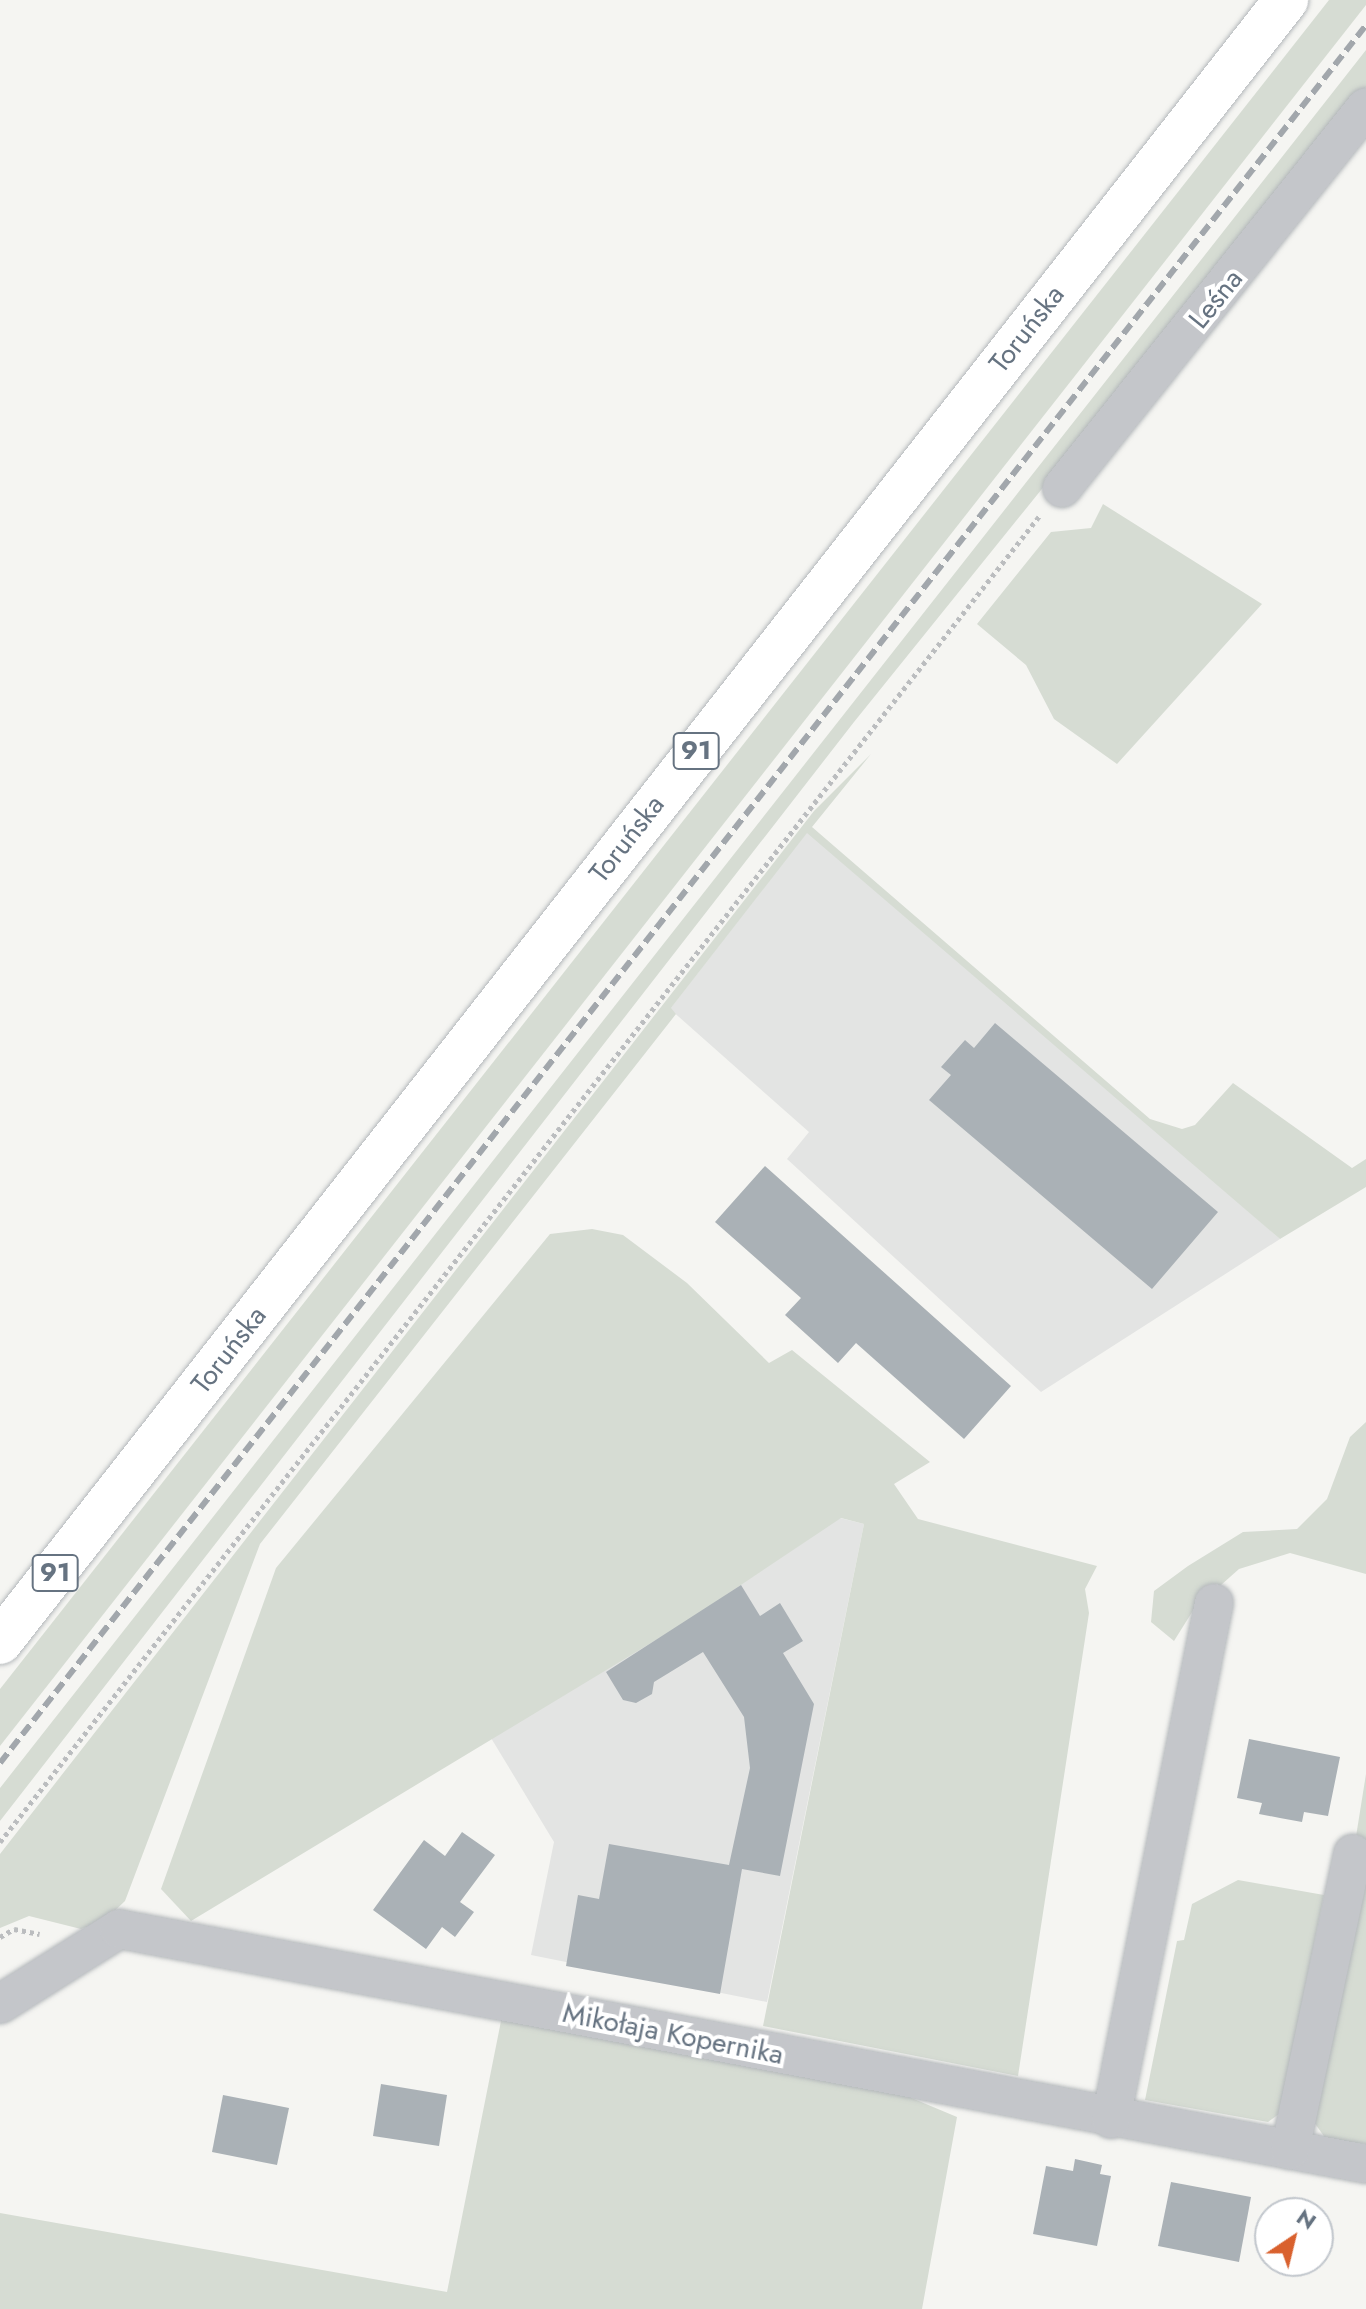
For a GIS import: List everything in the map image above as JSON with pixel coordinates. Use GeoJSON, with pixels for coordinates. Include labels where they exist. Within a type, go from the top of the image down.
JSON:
{"type":"FeatureCollection","features":[{"type":"Feature","properties":{"kind":"main road","name":"Toruńska"},"geometry":{"type":"LineString","coordinates":[[0,1642],[1286,0]]}},
{"type":"Feature","properties":{"kind":"street","name":"Leśna"},"geometry":{"type":"LineString","coordinates":[[1062,488],[1366,107]]}},
{"type":"Feature","properties":{"kind":"street"},"geometry":{"type":"LineString","coordinates":[[1111,2119],[1214,1603]]}},
{"type":"Feature","properties":{"kind":"street"},"geometry":{"type":"LineString","coordinates":[[1290,2150],[1353,1854]]}},
{"type":"Feature","properties":{"kind":"street","name":"Mikołaja Kopernika"},"geometry":{"type":"LineString","coordinates":[[0,2004],[119,1929],[1111,2119],[1366,2164]]}},
{"type":"Feature","properties":{"kind":"path"},"geometry":{"type":"LineString","coordinates":[[0,1842],[1062,488]]}},
{"type":"Feature","properties":{"kind":"shaded area"},"geometry":{"type":"Polygon","coordinates":[[[1329,0],[1366,0],[1366,5],[0,1746],[0,1689],[1329,0]]]}},
{"type":"Feature","properties":{"kind":"shaded area"},"geometry":{"type":"Polygon","coordinates":[[[1366,50],[1366,87],[854,722],[0,1821],[0,1788],[1366,50]]]}},
{"type":"Feature","properties":{"kind":"shaded area"},"geometry":{"type":"Polygon","coordinates":[[[1103,504],[1262,604],[1117,764],[1054,719],[1026,665],[977,624],[1051,532],[1091,528],[1103,504]]]}},
{"type":"Feature","properties":{"kind":"shaded area"},"geometry":{"type":"Polygon","coordinates":[[[871,754],[812,827],[1150,1119],[1182,1129],[1195,1125],[1233,1083],[1352,1168],[1366,1159],[1366,1187],[1280,1239],[807,833],[671,1008],[676,1014],[260,1544],[125,1901],[105,1920],[81,1929],[29,1916],[0,1928],[0,1854],[814,811],[871,754]]]}},
{"type":"Feature","properties":{"kind":"shaded area"},"geometry":{"type":"Polygon","coordinates":[[[807,832],[1280,1239],[1041,1392],[787,1159],[809,1132],[670,1009],[807,832]]]}},
{"type":"Feature","properties":{"kind":"shaded area"},"geometry":{"type":"Polygon","coordinates":[[[592,1229],[623,1235],[687,1283],[769,1363],[792,1350],[930,1462],[894,1484],[918,1519],[1097,1566],[1085,1589],[1089,1613],[1018,2076],[763,2026],[864,1524],[841,1518],[684,1623],[191,1921],[161,1889],[276,1568],[550,1234],[592,1229]]]}},
{"type":"Feature","properties":{"kind":"shaded area"},"geometry":{"type":"Polygon","coordinates":[[[1366,1422],[1366,1574],[1290,1553],[1239,1569],[1194,1609],[1174,1641],[1151,1622],[1154,1591],[1188,1566],[1243,1532],[1297,1529],[1327,1499],[1350,1437],[1366,1422]]]}},
{"type":"Feature","properties":{"kind":"shaded area"},"geometry":{"type":"Polygon","coordinates":[[[840,1518],[864,1524],[767,2002],[531,1955],[554,1842],[491,1738],[840,1518]]]}},
{"type":"Feature","properties":{"kind":"shaded area"},"geometry":{"type":"Polygon","coordinates":[[[1366,1774],[1366,2144],[1326,2139],[1311,2118],[1366,1774]]]}},
{"type":"Feature","properties":{"kind":"shaded area"},"geometry":{"type":"Polygon","coordinates":[[[1238,1880],[1324,1895],[1279,2114],[1268,2122],[1145,2100],[1177,1941],[1184,1940],[1192,1904],[1238,1880]]]}},
{"type":"Feature","properties":{"kind":"shaded area"},"geometry":{"type":"Polygon","coordinates":[[[502,2016],[883,2086],[957,2117],[922,2309],[0,2309],[0,2213],[447,2292],[502,2016]]]}},
{"type":"Feature","properties":{"kind":"building"},"geometry":{"type":"Polygon","coordinates":[[[995,1023],[1218,1212],[1152,1289],[929,1100],[951,1075],[941,1067],[965,1040],[974,1048],[995,1023]]]}},
{"type":"Feature","properties":{"kind":"building"},"geometry":{"type":"Polygon","coordinates":[[[765,1166],[1011,1386],[964,1439],[856,1343],[838,1363],[785,1315],[801,1298],[715,1222],[765,1166]]]}},
{"type":"Feature","properties":{"kind":"building"},"geometry":{"type":"Polygon","coordinates":[[[741,1585],[760,1616],[780,1603],[803,1641],[783,1653],[814,1704],[780,1876],[742,1869],[720,1994],[566,1966],[578,1895],[599,1899],[609,1844],[729,1865],[750,1768],[744,1717],[703,1652],[654,1682],[652,1694],[636,1703],[623,1700],[606,1672],[741,1585]]]}},
{"type":"Feature","properties":{"kind":"building"},"geometry":{"type":"Polygon","coordinates":[[[1249,1739],[1340,1757],[1328,1816],[1304,1812],[1302,1822],[1259,1814],[1262,1803],[1237,1798],[1249,1739]]]}},
{"type":"Feature","properties":{"kind":"building"},"geometry":{"type":"Polygon","coordinates":[[[462,1832],[495,1855],[460,1902],[474,1912],[455,1937],[442,1927],[426,1949],[373,1910],[424,1840],[445,1856],[462,1832]]]}},
{"type":"Feature","properties":{"kind":"building"},"geometry":{"type":"Polygon","coordinates":[[[381,2084],[447,2095],[439,2146],[373,2136],[381,2084]]]}},
{"type":"Feature","properties":{"kind":"building"},"geometry":{"type":"Polygon","coordinates":[[[223,2095],[289,2108],[277,2165],[212,2152],[223,2095]]]}},
{"type":"Feature","properties":{"kind":"building"},"geometry":{"type":"Polygon","coordinates":[[[1075,2159],[1102,2165],[1100,2174],[1111,2176],[1097,2246],[1033,2234],[1046,2166],[1073,2171],[1075,2159]]]}},
{"type":"Feature","properties":{"kind":"building"},"geometry":{"type":"Polygon","coordinates":[[[1171,2182],[1251,2197],[1239,2262],[1158,2246],[1171,2182]]]}},
{"type":"Feature","properties":{"kind":"railway"},"geometry":{"type":"LineString","coordinates":[[0,1763],[1366,25]]}}]}
